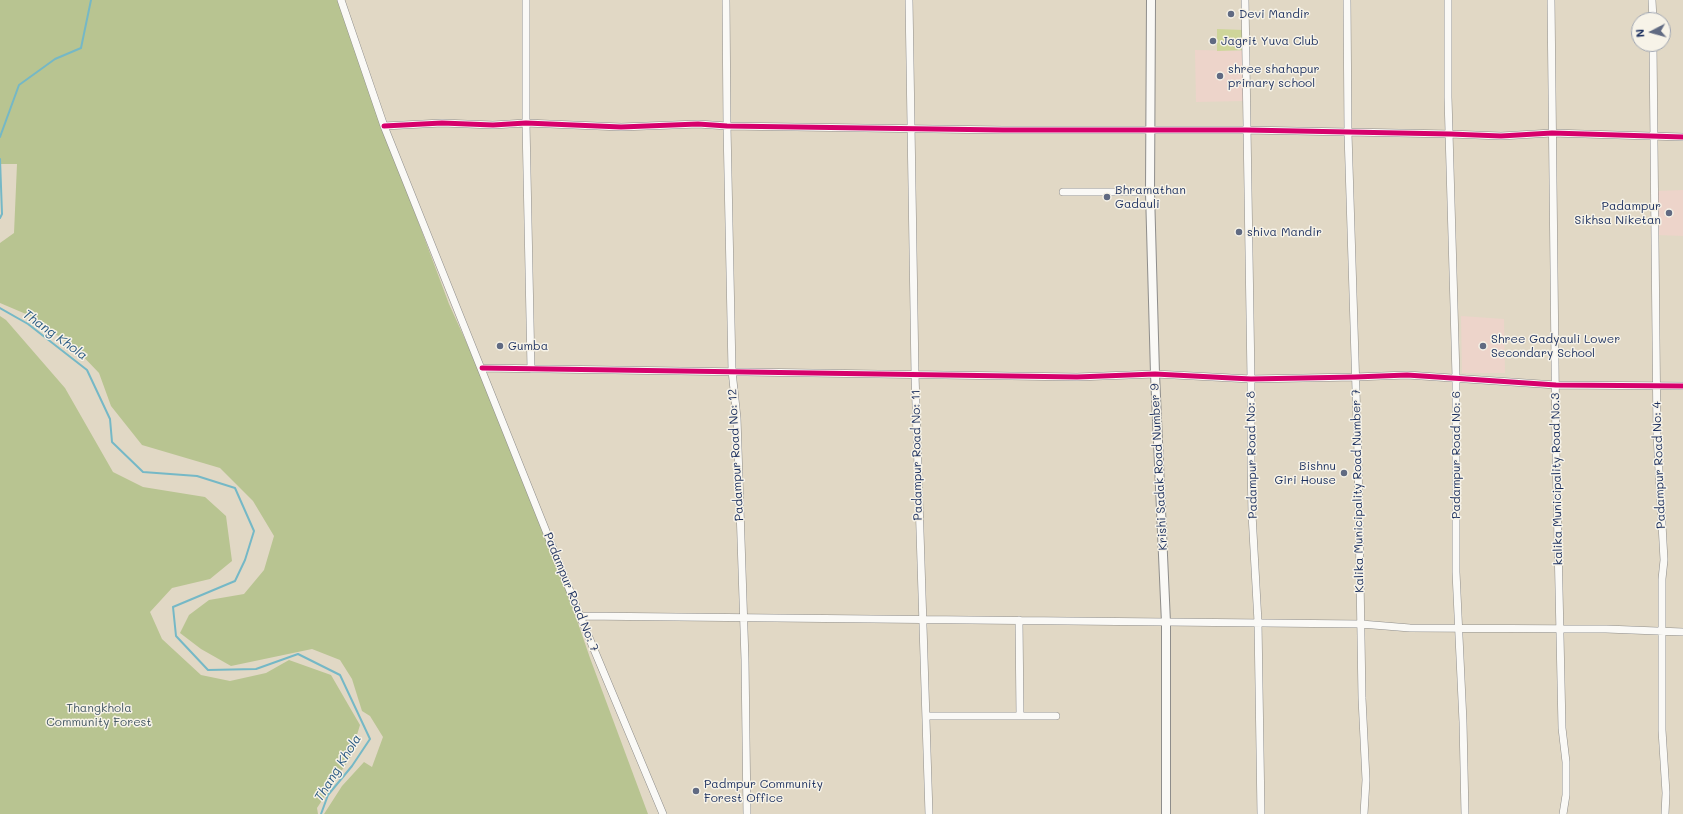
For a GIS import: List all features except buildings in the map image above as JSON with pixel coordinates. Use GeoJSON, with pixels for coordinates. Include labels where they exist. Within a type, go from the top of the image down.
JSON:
{"type":"FeatureCollection","features":[{"type":"Feature","properties":{"kind":"street","name":"Padampur Road No: 7"},"geometry":{"type":"LineString","coordinates":[[341,0],[384,126],[580,616],[663,814]]}},
{"type":"Feature","properties":{"kind":"street"},"geometry":{"type":"LineString","coordinates":[[526,0],[526,123],[531,369]]}},
{"type":"Feature","properties":{"kind":"street","name":"Padampur Road No: 12"},"geometry":{"type":"LineString","coordinates":[[726,0],[726,126],[732,371],[737,418],[747,814]]}},
{"type":"Feature","properties":{"kind":"street","name":"Padampur Road No: 11"},"geometry":{"type":"LineString","coordinates":[[909,0],[915,374],[930,814]]}},
{"type":"Feature","properties":{"kind":"street","name":"Krishi Sadak Road Number 9"},"geometry":{"type":"LineString","coordinates":[[1151,0],[1150,192],[1155,374],[1166,623],[1166,814]]}},
{"type":"Feature","properties":{"kind":"street","name":"Padampur Road No: 8"},"geometry":{"type":"LineString","coordinates":[[1245,0],[1252,514],[1258,622],[1261,814]]}},
{"type":"Feature","properties":{"kind":"street","name":"Kalika Municipality Road Number 7"},"geometry":{"type":"LineString","coordinates":[[1347,0],[1348,133],[1362,698],[1366,780],[1364,814]]}},
{"type":"Feature","properties":{"kind":"street","name":"Padampur Road No: 6"},"geometry":{"type":"LineString","coordinates":[[1448,0],[1448,97],[1456,377],[1457,628],[1462,686],[1465,814]]}},
{"type":"Feature","properties":{"kind":"street","name":"kalika Municipality Road No.3"},"geometry":{"type":"LineString","coordinates":[[1550,0],[1552,133],[1551,186],[1562,728],[1566,762],[1566,795],[1563,814]]}},
{"type":"Feature","properties":{"kind":"street"},"geometry":{"type":"LineString","coordinates":[[1652,0],[1653,12]]}},
{"type":"Feature","properties":{"kind":"street","name":"Padampur Road No: 4"},"geometry":{"type":"LineString","coordinates":[[1653,52],[1656,385],[1661,525],[1664,560],[1662,579],[1662,746],[1666,793],[1665,814]]}},
{"type":"Feature","properties":{"kind":"street"},"geometry":{"type":"LineString","coordinates":[[384,126],[442,123],[493,125],[526,123],[621,127],[698,124],[726,126],[1151,132],[1246,130],[1501,136],[1552,133],[1683,137]]}},
{"type":"Feature","properties":{"kind":"street"},"geometry":{"type":"LineString","coordinates":[[1064,192],[1150,192]]}},
{"type":"Feature","properties":{"kind":"street"},"geometry":{"type":"LineString","coordinates":[[482,368],[1077,377],[1155,374],[1251,378],[1355,377],[1407,374],[1556,385],[1683,386]]}},
{"type":"Feature","properties":{"kind":"street"},"geometry":{"type":"LineString","coordinates":[[580,616],[1019,620],[1166,623],[1258,622],[1361,624],[1410,628],[1683,632]]}},
{"type":"Feature","properties":{"kind":"street"},"geometry":{"type":"LineString","coordinates":[[1019,620],[1020,716]]}},
{"type":"Feature","properties":{"kind":"street"},"geometry":{"type":"LineString","coordinates":[[926,716],[1056,716]]}},
{"type":"Feature","properties":{"kind":"shaded area","name":"shree shahapur primary school"},"geometry":{"type":"Polygon","coordinates":[[[1195,50],[1244,51],[1245,101],[1196,102],[1195,50]]]}},
{"type":"Feature","properties":{"kind":"shaded area","name":"Padampur Sikhsa Niketan"},"geometry":{"type":"Polygon","coordinates":[[[1683,190],[1683,236],[1656,235],[1656,191],[1683,190]]]}},
{"type":"Feature","properties":{"kind":"shaded area","name":"Shree Gadyauli Lower Secondary School"},"geometry":{"type":"Polygon","coordinates":[[[1461,316],[1504,319],[1505,373],[1462,373],[1461,316]]]}},
{"type":"Feature","properties":{"kind":"green space"},"geometry":{"type":"Polygon","coordinates":[[[0,0],[340,0],[378,114],[449,304],[528,478],[590,658],[648,814],[324,814],[342,786],[364,762],[372,767],[383,737],[370,716],[362,711],[352,679],[340,660],[312,649],[231,666],[201,649],[180,633],[189,615],[209,600],[244,594],[264,570],[274,536],[253,501],[220,468],[142,445],[111,406],[99,373],[77,350],[33,317],[0,303],[0,243],[14,233],[17,164],[0,164],[0,0]]]}},
{"type":"Feature","properties":{"kind":"green space"},"geometry":{"type":"Polygon","coordinates":[[[1217,29],[1244,30],[1244,50],[1217,51],[1217,29]]]}},
{"type":"Feature","properties":{"kind":"green space","name":"Thangkhola Community Forest"},"geometry":{"type":"Polygon","coordinates":[[[0,316],[6,320],[65,388],[113,472],[143,487],[205,497],[226,516],[232,561],[210,579],[172,588],[150,612],[162,639],[201,675],[230,681],[266,673],[289,660],[331,675],[360,725],[350,758],[317,808],[318,814],[0,814],[0,316]]]}},
{"type":"Feature","properties":{"kind":"waterway","name":"Thang Khola"},"geometry":{"type":"LineString","coordinates":[[0,137],[19,85],[55,59],[81,48],[91,0]]}},
{"type":"Feature","properties":{"kind":"waterway","name":"Thang Khola"},"geometry":{"type":"LineString","coordinates":[[0,159],[2,214],[0,218]]}},
{"type":"Feature","properties":{"kind":"waterway","name":"Thang Khola"},"geometry":{"type":"LineString","coordinates":[[0,308],[28,324],[87,370],[110,419],[112,442],[143,472],[197,476],[235,488],[254,531],[245,560],[235,581],[173,607],[176,636],[208,670],[256,669],[298,654],[340,675],[370,739],[352,766],[328,795],[321,814]]}},
{"type":"Feature","properties":{"kind":"cycle path"},"geometry":{"type":"LineString","coordinates":[[384,126],[442,123],[493,125],[526,123],[621,127],[698,124],[727,126],[1003,130],[1246,130],[1501,136],[1552,133],[1683,137]]}},
{"type":"Feature","properties":{"kind":"cycle path"},"geometry":{"type":"LineString","coordinates":[[482,368],[1077,377],[1155,374],[1251,379],[1407,375],[1556,385],[1683,386]]}},
{"type":"Feature","properties":{"kind":"place","name":"Devi Mandir"},"geometry":{"type":"Point","coordinates":[1231,14]}},
{"type":"Feature","properties":{"kind":"place","name":"Jagrit Yuva Club"},"geometry":{"type":"Point","coordinates":[1213,41]}},
{"type":"Feature","properties":{"kind":"place","name":"shree shahapur primary school"},"geometry":{"type":"Point","coordinates":[1220,76]}},
{"type":"Feature","properties":{"kind":"place","name":"Bhramathan Gadauli"},"geometry":{"type":"Point","coordinates":[1107,197]}},
{"type":"Feature","properties":{"kind":"place","name":"Padampur Sikhsa Niketan"},"geometry":{"type":"Point","coordinates":[1669,213]}},
{"type":"Feature","properties":{"kind":"place","name":"shiva Mandir"},"geometry":{"type":"Point","coordinates":[1239,232]}},
{"type":"Feature","properties":{"kind":"place","name":"Gumba"},"geometry":{"type":"Point","coordinates":[500,346]}},
{"type":"Feature","properties":{"kind":"place","name":"Shree Gadyauli Lower Secondary School"},"geometry":{"type":"Point","coordinates":[1483,346]}},
{"type":"Feature","properties":{"kind":"place","name":"Bishnu Giri House"},"geometry":{"type":"Point","coordinates":[1344,473]}},
{"type":"Feature","properties":{"kind":"place","name":"Padmpur Community Forest Office"},"geometry":{"type":"Point","coordinates":[696,791]}}]}
